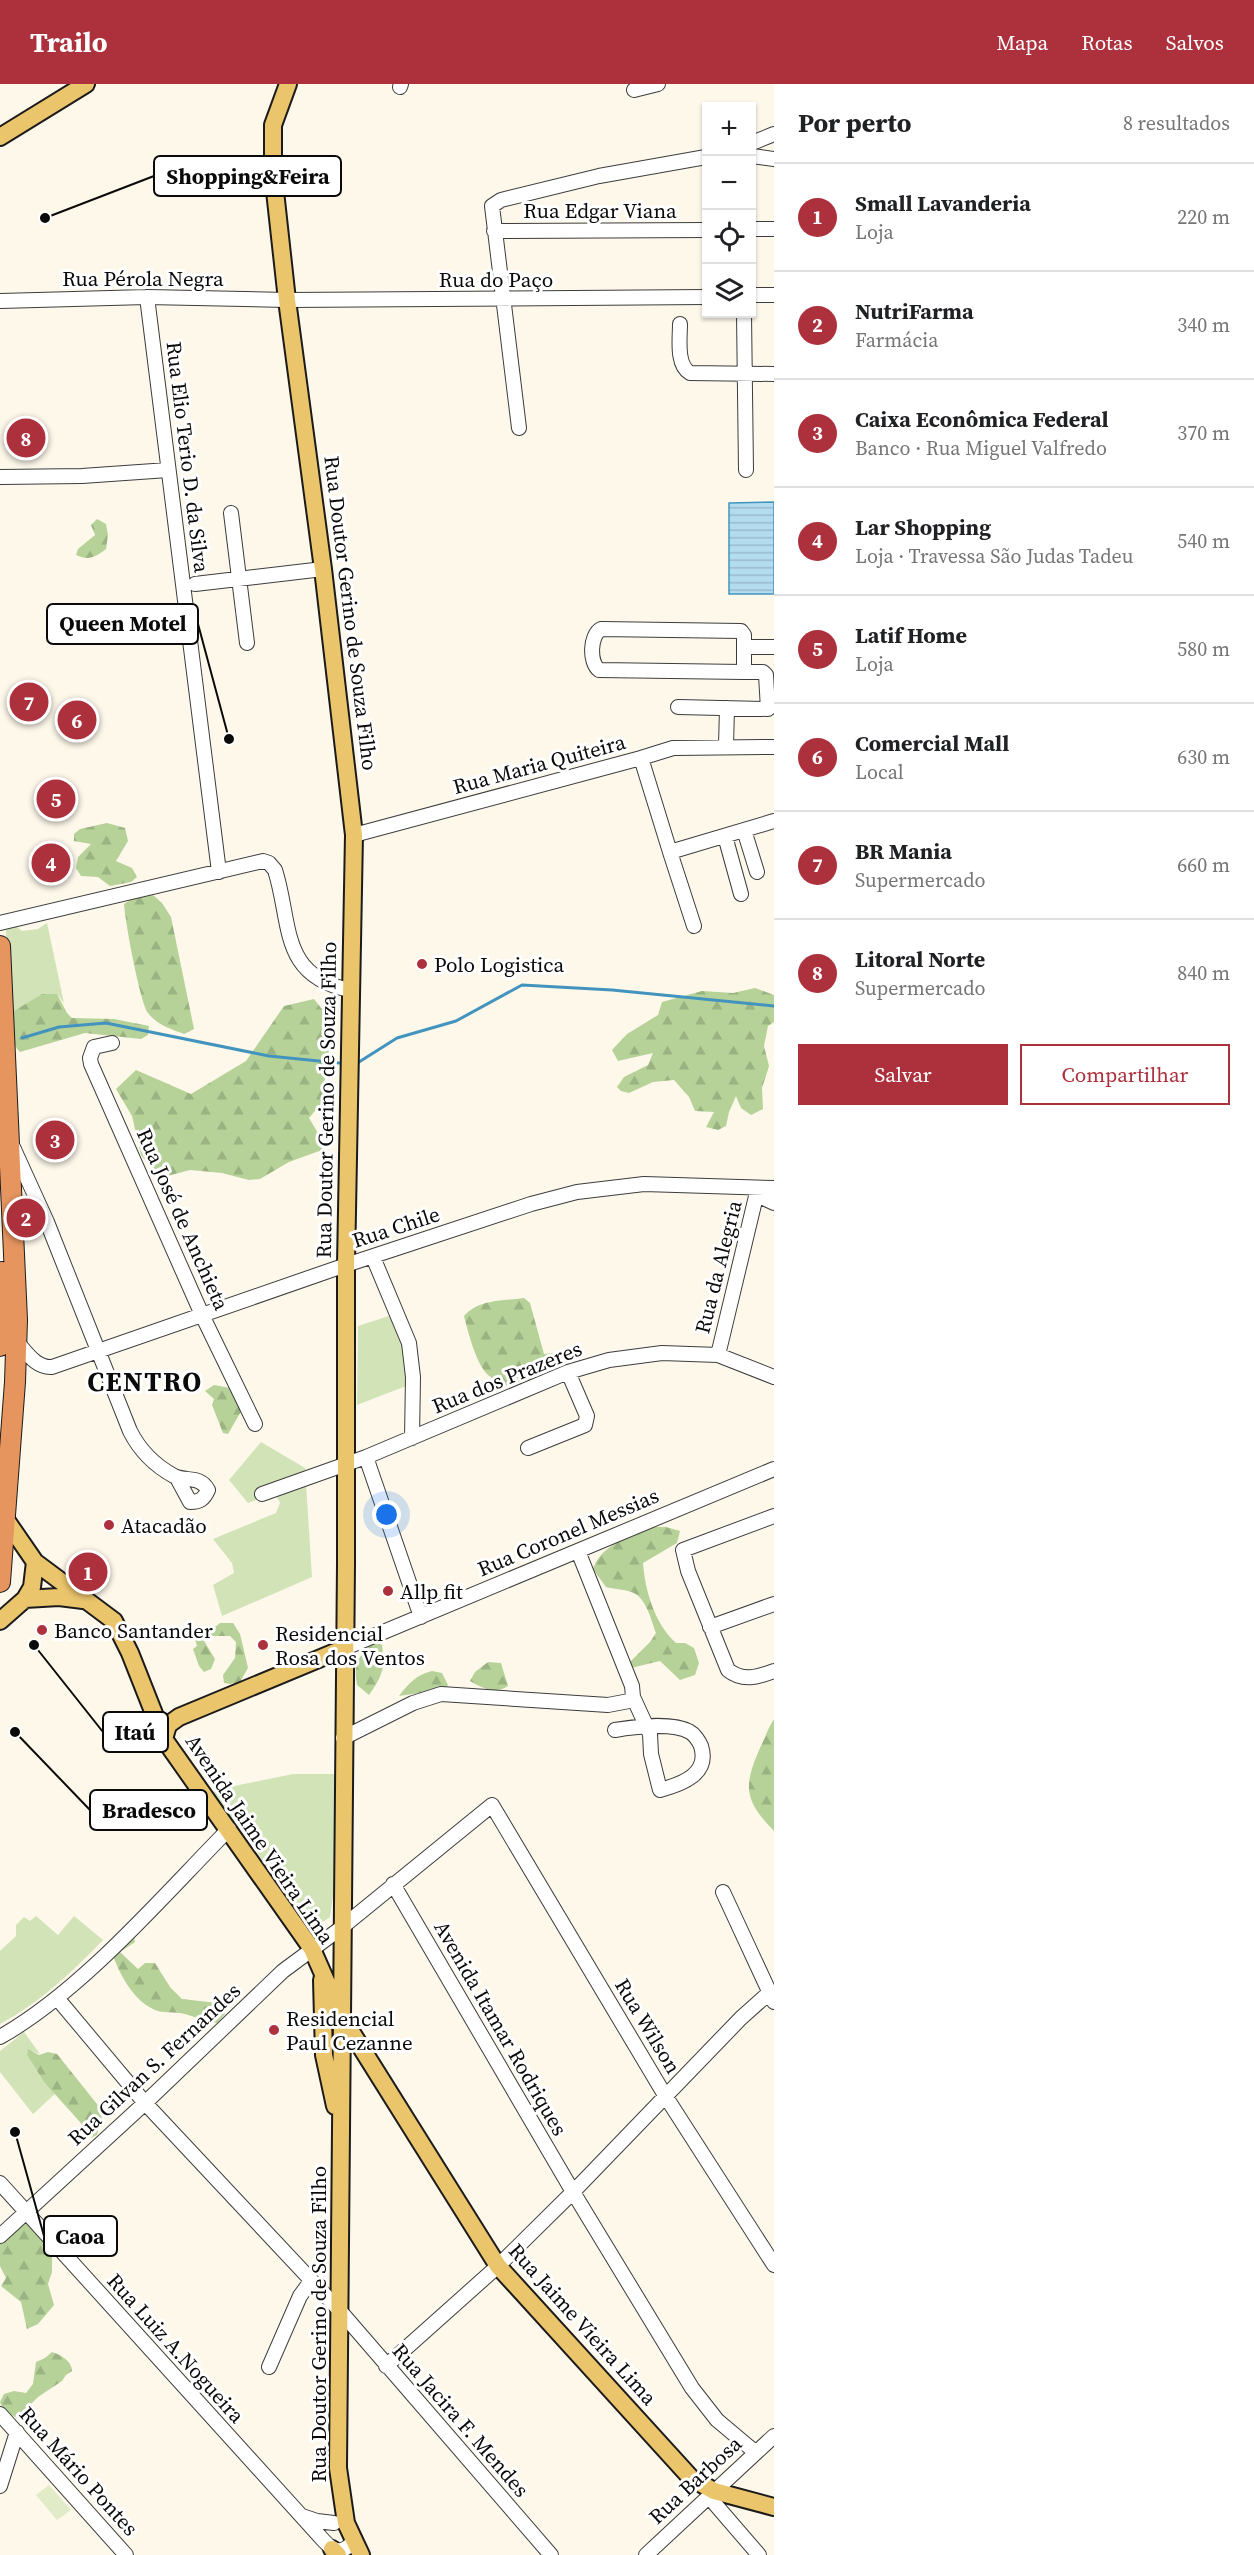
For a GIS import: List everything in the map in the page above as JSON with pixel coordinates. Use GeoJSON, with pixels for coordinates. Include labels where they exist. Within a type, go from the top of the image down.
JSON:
{"type":"FeatureCollection","features":[{"type":"Feature","properties":{"kind":"highway"},"geometry":{"type":"LineString","coordinates":[[0,946],[9,1138],[8,1344],[4,1517],[0,1582]]}},
{"type":"Feature","properties":{"kind":"highway"},"geometry":{"type":"LineString","coordinates":[[0,1216],[2,1297],[8,1344]]}},
{"type":"Feature","properties":{"kind":"main road"},"geometry":{"type":"LineString","coordinates":[[0,137],[86,84]]}},
{"type":"Feature","properties":{"kind":"main road","name":"Rua Doutor Gerino de Souza Filho"},"geometry":{"type":"LineString","coordinates":[[288,84],[273,125],[272,151],[287,300],[323,569],[354,835],[346,1265],[340,2124],[341,2312],[338,2468],[340,2523],[357,2547]]}},
{"type":"Feature","properties":{"kind":"main road","name":"Avenida Jaime Vieira Lima"},"geometry":{"type":"LineString","coordinates":[[4,1517],[35,1562],[114,1621],[130,1653],[164,1739],[312,1949],[342,2017]]}},
{"type":"Feature","properties":{"kind":"main road"},"geometry":{"type":"LineString","coordinates":[[0,1621],[25,1599],[32,1587],[35,1562]]}},
{"type":"Feature","properties":{"kind":"main road"},"geometry":{"type":"LineString","coordinates":[[25,1599],[59,1597],[86,1600]]}},
{"type":"Feature","properties":{"kind":"main road"},"geometry":{"type":"LineString","coordinates":[[164,1739],[165,1729],[173,1720],[345,1648]]}},
{"type":"Feature","properties":{"kind":"main road"},"geometry":{"type":"LineString","coordinates":[[147,1698],[165,1708],[205,1706]]}},
{"type":"Feature","properties":{"kind":"main road","name":"Rua Doutor Gerino de Souza Filho"},"geometry":{"type":"LineString","coordinates":[[322,1972],[324,2055],[329,2085],[340,2124]]}},
{"type":"Feature","properties":{"kind":"main road","name":"Rua Jaime Vieira Lima"},"geometry":{"type":"LineString","coordinates":[[342,2017],[498,2266],[691,2478],[712,2494],[774,2507]]}},
{"type":"Feature","properties":{"kind":"street"},"geometry":{"type":"LineString","coordinates":[[634,90],[658,84]]}},
{"type":"Feature","properties":{"kind":"street"},"geometry":{"type":"LineString","coordinates":[[756,141],[774,134]]}},
{"type":"Feature","properties":{"kind":"street"},"geometry":{"type":"LineString","coordinates":[[519,428],[505,300],[494,231],[492,211],[494,204],[501,200],[599,176],[702,157]]}},
{"type":"Feature","properties":{"kind":"street"},"geometry":{"type":"LineString","coordinates":[[756,157],[774,159]]}},
{"type":"Feature","properties":{"kind":"street"},"geometry":{"type":"LineString","coordinates":[[756,229],[774,229]]}},
{"type":"Feature","properties":{"kind":"street","name":"Rua Edgar Viana"},"geometry":{"type":"LineString","coordinates":[[494,231],[702,230]]}},
{"type":"Feature","properties":{"kind":"street"},"geometry":{"type":"LineString","coordinates":[[756,295],[774,295]]}},
{"type":"Feature","properties":{"kind":"street","name":"Rua Pérola Negra"},"geometry":{"type":"LineString","coordinates":[[0,301],[147,297],[287,300]]}},
{"type":"Feature","properties":{"kind":"street","name":"Rua Elio Terio D. da Silva"},"geometry":{"type":"LineString","coordinates":[[147,297],[219,872]]}},
{"type":"Feature","properties":{"kind":"street","name":"Rua do Paço"},"geometry":{"type":"LineString","coordinates":[[287,300],[702,297]]}},
{"type":"Feature","properties":{"kind":"street"},"geometry":{"type":"LineString","coordinates":[[744,318],[746,470]]}},
{"type":"Feature","properties":{"kind":"street"},"geometry":{"type":"LineString","coordinates":[[680,324],[681,362],[690,373],[774,374]]}},
{"type":"Feature","properties":{"kind":"street"},"geometry":{"type":"LineString","coordinates":[[0,477],[82,476],[168,470]]}},
{"type":"Feature","properties":{"kind":"street"},"geometry":{"type":"LineString","coordinates":[[231,513],[247,643]]}},
{"type":"Feature","properties":{"kind":"street"},"geometry":{"type":"LineString","coordinates":[[195,584],[323,569]]}},
{"type":"Feature","properties":{"kind":"street"},"geometry":{"type":"LineString","coordinates":[[678,707],[771,709],[771,685],[763,672],[744,672],[598,670],[594,667],[593,661],[593,636],[601,629],[739,630],[744,635],[744,672]]}},
{"type":"Feature","properties":{"kind":"street"},"geometry":{"type":"LineString","coordinates":[[744,647],[774,647]]}},
{"type":"Feature","properties":{"kind":"street"},"geometry":{"type":"LineString","coordinates":[[726,746],[727,708]]}},
{"type":"Feature","properties":{"kind":"street"},"geometry":{"type":"LineString","coordinates":[[641,758],[673,748],[774,747]]}},
{"type":"Feature","properties":{"kind":"street","name":"Rua Maria Quiteira"},"geometry":{"type":"LineString","coordinates":[[354,835],[641,758],[694,926]]}},
{"type":"Feature","properties":{"kind":"street"},"geometry":{"type":"LineString","coordinates":[[670,852],[774,821]]}},
{"type":"Feature","properties":{"kind":"street"},"geometry":{"type":"LineString","coordinates":[[744,830],[757,872]]}},
{"type":"Feature","properties":{"kind":"street"},"geometry":{"type":"LineString","coordinates":[[725,836],[741,894]]}},
{"type":"Feature","properties":{"kind":"street"},"geometry":{"type":"LineString","coordinates":[[0,923],[249,863],[269,863],[275,870],[279,882],[289,941],[295,955],[319,978],[335,987],[350,990]]}},
{"type":"Feature","properties":{"kind":"street","name":"Rua José de Anchieta"},"geometry":{"type":"LineString","coordinates":[[112,1043],[94,1047],[90,1058],[91,1064],[202,1317],[255,1424]]}},
{"type":"Feature","properties":{"kind":"street"},"geometry":{"type":"LineString","coordinates":[[9,1138],[47,1222],[137,1445],[149,1459],[177,1478],[190,1502],[201,1501],[205,1497],[208,1490],[202,1482],[189,1478],[177,1478]]}},
{"type":"Feature","properties":{"kind":"street","name":"Rua Chile"},"geometry":{"type":"LineString","coordinates":[[8,1344],[43,1368],[99,1352],[346,1265],[531,1204],[578,1192],[644,1184],[758,1191],[774,1188]]}},
{"type":"Feature","properties":{"kind":"street"},"geometry":{"type":"LineString","coordinates":[[758,1191],[774,1203]]}},
{"type":"Feature","properties":{"kind":"street","name":"Rua da Alegria"},"geometry":{"type":"LineString","coordinates":[[718,1355],[758,1191]]}},
{"type":"Feature","properties":{"kind":"street"},"geometry":{"type":"LineString","coordinates":[[373,1257],[409,1342],[413,1377],[412,1438]]}},
{"type":"Feature","properties":{"kind":"street","name":"Rua dos Prazeres"},"geometry":{"type":"LineString","coordinates":[[262,1494],[366,1457],[568,1372],[609,1360],[642,1355],[682,1353],[718,1355],[774,1377]]}},
{"type":"Feature","properties":{"kind":"street"},"geometry":{"type":"LineString","coordinates":[[528,1448],[585,1425],[587,1416],[568,1372]]}},
{"type":"Feature","properties":{"kind":"street"},"geometry":{"type":"LineString","coordinates":[[366,1457],[421,1617]]}},
{"type":"Feature","properties":{"kind":"street","name":"Rua Coronel Messias"},"geometry":{"type":"LineString","coordinates":[[345,1648],[773,1472]]}},
{"type":"Feature","properties":{"kind":"street"},"geometry":{"type":"LineString","coordinates":[[774,1516],[682,1550],[688,1571],[728,1671],[733,1675],[750,1678],[774,1671]]}},
{"type":"Feature","properties":{"kind":"street"},"geometry":{"type":"LineString","coordinates":[[578,1551],[632,1686],[633,1697],[647,1727],[650,1734],[651,1754],[660,1790],[690,1779],[701,1768],[704,1755],[699,1742],[690,1732],[647,1727],[615,1730]]}},
{"type":"Feature","properties":{"kind":"street"},"geometry":{"type":"LineString","coordinates":[[710,1627],[774,1604]]}},
{"type":"Feature","properties":{"kind":"street"},"geometry":{"type":"LineString","coordinates":[[343,1738],[413,1703],[441,1694],[608,1705],[629,1701],[633,1697]]}},
{"type":"Feature","properties":{"kind":"street","name":"Rua Gilvan S. Fernandes"},"geometry":{"type":"LineString","coordinates":[[0,2236],[145,2103],[283,1971],[341,1928],[492,1805]]}},
{"type":"Feature","properties":{"kind":"street","name":"Rua Wilson"},"geometry":{"type":"LineString","coordinates":[[492,1805],[666,2097],[774,2265]]}},
{"type":"Feature","properties":{"kind":"street"},"geometry":{"type":"LineString","coordinates":[[0,2037],[57,1998],[111,1949],[229,1829]]}},
{"type":"Feature","properties":{"kind":"street","name":"Avenida Itamar Rodriques"},"geometry":{"type":"LineString","coordinates":[[393,1884],[573,2192],[703,2404],[717,2420],[755,2452]]}},
{"type":"Feature","properties":{"kind":"street"},"geometry":{"type":"LineString","coordinates":[[386,2366],[498,2266],[741,2018],[771,1997],[723,1892]]}},
{"type":"Feature","properties":{"kind":"street"},"geometry":{"type":"LineString","coordinates":[[374,1900],[393,1901],[407,1908]]}},
{"type":"Feature","properties":{"kind":"street","name":"Rua Jacira F. Mendes"},"geometry":{"type":"LineString","coordinates":[[57,1998],[145,2103],[341,2312],[551,2555]]}},
{"type":"Feature","properties":{"kind":"street","name":"Rua Luiz A.Nogueira"},"geometry":{"type":"LineString","coordinates":[[0,2183],[331,2549]]}},
{"type":"Feature","properties":{"kind":"street"},"geometry":{"type":"LineString","coordinates":[[269,2367],[300,2296],[310,2281]]}},
{"type":"Feature","properties":{"kind":"street","name":"Rua Mário Pontes"},"geometry":{"type":"LineString","coordinates":[[0,2414],[126,2555]]}},
{"type":"Feature","properties":{"kind":"street"},"geometry":{"type":"LineString","coordinates":[[0,2486],[17,2432]]}},
{"type":"Feature","properties":{"kind":"street","name":"Rua Barbosa"},"geometry":{"type":"LineString","coordinates":[[646,2555],[774,2436]]}},
{"type":"Feature","properties":{"kind":"street"},"geometry":{"type":"LineString","coordinates":[[712,2494],[759,2555]]}},
{"type":"Feature","properties":{"kind":"street"},"geometry":{"type":"LineString","coordinates":[[298,2514],[317,2521],[340,2523],[331,2549],[340,2552],[357,2547]]}},
{"type":"Feature","properties":{"kind":"green space"},"geometry":{"type":"Polygon","coordinates":[[[97,519],[106,524],[108,535],[106,549],[92,557],[85,558],[76,555],[78,549],[95,535],[91,525],[97,519]]]}},
{"type":"Feature","properties":{"kind":"green space"},"geometry":{"type":"Polygon","coordinates":[[[107,823],[125,828],[128,841],[116,861],[132,868],[137,877],[131,882],[110,886],[98,877],[81,876],[76,868],[78,857],[91,844],[74,841],[74,834],[80,829],[107,823]]]}},
{"type":"Feature","properties":{"kind":"green space"},"geometry":{"type":"Polygon","coordinates":[[[153,895],[162,903],[171,917],[194,1029],[184,1034],[160,1024],[148,1013],[137,978],[124,904],[135,897],[153,895]]]}},
{"type":"Feature","properties":{"kind":"green space"},"geometry":{"type":"Polygon","coordinates":[[[12,923],[22,931],[38,929],[47,923],[64,1003],[57,994],[11,1022],[6,926],[12,923]]]}},
{"type":"Feature","properties":{"kind":"green space"},"geometry":{"type":"Polygon","coordinates":[[[755,988],[774,995],[774,1022],[768,1026],[764,1046],[769,1066],[762,1088],[763,1109],[751,1115],[741,1108],[736,1096],[726,1126],[718,1130],[706,1127],[714,1112],[695,1111],[689,1097],[674,1080],[653,1082],[629,1093],[617,1087],[624,1077],[648,1065],[653,1053],[618,1061],[612,1050],[627,1034],[658,1015],[662,1002],[702,991],[733,993],[755,988]]]}},
{"type":"Feature","properties":{"kind":"green space"},"geometry":{"type":"Polygon","coordinates":[[[42,994],[57,994],[72,1018],[114,1019],[149,1026],[148,1035],[141,1039],[85,1033],[20,1052],[13,1038],[14,1011],[42,994]]]}},
{"type":"Feature","properties":{"kind":"green space"},"geometry":{"type":"Polygon","coordinates":[[[314,999],[333,1023],[325,1079],[322,1084],[324,1100],[309,1118],[321,1138],[322,1150],[289,1162],[260,1179],[249,1180],[222,1173],[190,1170],[160,1178],[141,1155],[132,1116],[116,1089],[136,1070],[191,1094],[246,1061],[284,1006],[314,999]]]}},
{"type":"Feature","properties":{"kind":"green space"},"geometry":{"type":"Polygon","coordinates":[[[524,1298],[530,1303],[544,1354],[571,1351],[569,1360],[555,1367],[544,1369],[532,1379],[504,1386],[488,1375],[480,1363],[464,1316],[477,1306],[524,1298]]]}},
{"type":"Feature","properties":{"kind":"green space"},"geometry":{"type":"Polygon","coordinates":[[[392,1315],[405,1349],[406,1386],[357,1405],[358,1326],[392,1315]]]}},
{"type":"Feature","properties":{"kind":"green space"},"geometry":{"type":"Polygon","coordinates":[[[214,1385],[230,1388],[243,1408],[228,1434],[223,1433],[212,1405],[214,1399],[205,1391],[214,1385]]]}},
{"type":"Feature","properties":{"kind":"green space"},"geometry":{"type":"Polygon","coordinates":[[[261,1442],[305,1468],[312,1577],[222,1616],[213,1585],[234,1573],[232,1563],[213,1539],[276,1513],[280,1503],[275,1493],[248,1503],[229,1480],[261,1442]]]}},
{"type":"Feature","properties":{"kind":"green space"},"geometry":{"type":"Polygon","coordinates":[[[650,1527],[666,1527],[680,1531],[677,1543],[643,1563],[652,1606],[662,1626],[676,1643],[685,1643],[694,1648],[699,1663],[695,1675],[680,1680],[660,1661],[631,1668],[630,1662],[656,1633],[650,1615],[641,1598],[625,1590],[606,1587],[593,1569],[602,1554],[609,1548],[650,1527]]]}},
{"type":"Feature","properties":{"kind":"green space"},"geometry":{"type":"Polygon","coordinates":[[[220,1623],[233,1623],[240,1634],[248,1668],[240,1682],[224,1683],[223,1675],[235,1658],[236,1642],[230,1636],[210,1636],[209,1632],[220,1623]]]}},
{"type":"Feature","properties":{"kind":"green space"},"geometry":{"type":"Polygon","coordinates":[[[201,1636],[215,1659],[211,1669],[204,1672],[199,1666],[193,1649],[197,1646],[195,1639],[201,1636]]]}},
{"type":"Feature","properties":{"kind":"green space"},"geometry":{"type":"Polygon","coordinates":[[[375,1641],[382,1645],[383,1666],[380,1677],[369,1695],[357,1685],[356,1671],[361,1655],[375,1641]]]}},
{"type":"Feature","properties":{"kind":"green space"},"geometry":{"type":"Polygon","coordinates":[[[488,1662],[501,1663],[508,1686],[493,1690],[470,1681],[475,1672],[488,1662]]]}},
{"type":"Feature","properties":{"kind":"green space"},"geometry":{"type":"Polygon","coordinates":[[[432,1671],[442,1673],[448,1685],[446,1689],[399,1696],[413,1680],[432,1671]]]}},
{"type":"Feature","properties":{"kind":"green space"},"geometry":{"type":"Polygon","coordinates":[[[774,1719],[774,1831],[752,1801],[749,1783],[754,1761],[774,1719]]]}},
{"type":"Feature","properties":{"kind":"green space"},"geometry":{"type":"Polygon","coordinates":[[[293,1774],[339,1774],[338,1863],[330,1917],[316,1927],[306,1925],[242,1830],[212,1794],[215,1790],[293,1774]]]}},
{"type":"Feature","properties":{"kind":"green space"},"geometry":{"type":"Polygon","coordinates":[[[36,1916],[58,1935],[74,1916],[103,1940],[55,1986],[0,2024],[0,1951],[16,1936],[16,1925],[24,1917],[30,1921],[36,1916]]]}},
{"type":"Feature","properties":{"kind":"green space"},"geometry":{"type":"Polygon","coordinates":[[[130,1936],[134,1937],[135,1942],[120,1952],[138,1969],[145,1963],[155,1963],[170,1987],[182,1999],[217,2003],[225,2014],[217,2023],[181,2013],[156,2011],[133,1993],[112,1953],[130,1936]]]}},
{"type":"Feature","properties":{"kind":"green space"},"geometry":{"type":"Polygon","coordinates":[[[24,2032],[40,2054],[28,2050],[27,2055],[44,2082],[56,2093],[33,2114],[0,2072],[0,2051],[24,2032]]]}},
{"type":"Feature","properties":{"kind":"green space"},"geometry":{"type":"Polygon","coordinates":[[[28,2049],[39,2055],[48,2052],[57,2054],[101,2109],[102,2122],[97,2135],[90,2138],[80,2122],[44,2082],[27,2055],[28,2049]]]}},
{"type":"Feature","properties":{"kind":"green space"},"geometry":{"type":"Polygon","coordinates":[[[25,2223],[38,2234],[52,2254],[52,2272],[48,2284],[54,2305],[38,2324],[27,2329],[21,2302],[1,2286],[6,2278],[0,2266],[0,2243],[15,2227],[25,2223]]]}},
{"type":"Feature","properties":{"kind":"green space"},"geometry":{"type":"Polygon","coordinates":[[[52,2352],[68,2361],[72,2371],[62,2381],[38,2397],[17,2418],[3,2410],[0,2402],[4,2394],[14,2391],[26,2393],[33,2384],[36,2362],[52,2352]]]}},
{"type":"Feature","properties":{"kind":"green space"},"geometry":{"type":"Polygon","coordinates":[[[49,2485],[71,2510],[57,2520],[36,2495],[49,2485]]]}},
{"type":"Feature","properties":{"kind":"water"},"geometry":{"type":"Polygon","coordinates":[[[774,502],[774,594],[729,594],[729,503],[774,502]]]}},
{"type":"Feature","properties":{"kind":"waterway"},"geometry":{"type":"LineString","coordinates":[[359,1062],[397,1038],[456,1021],[522,985],[612,990],[774,1006]]}},
{"type":"Feature","properties":{"kind":"waterway"},"geometry":{"type":"LineString","coordinates":[[22,1038],[59,1027],[106,1023],[269,1056],[339,1063]]}},
{"type":"Feature","properties":{"kind":"place","name":"Shopping&Feira"},"geometry":{"type":"Point","coordinates":[45,218]}},
{"type":"Feature","properties":{"kind":"place","name":"Litoral Norte"},"geometry":{"type":"Point","coordinates":[26,438]}},
{"type":"Feature","properties":{"kind":"place","name":"BR Mania"},"geometry":{"type":"Point","coordinates":[29,702]}},
{"type":"Feature","properties":{"kind":"place","name":"Comercial Mall"},"geometry":{"type":"Point","coordinates":[77,720]}},
{"type":"Feature","properties":{"kind":"place","name":"Queen Motel"},"geometry":{"type":"Point","coordinates":[229,739]}},
{"type":"Feature","properties":{"kind":"place","name":"Latif Home"},"geometry":{"type":"Point","coordinates":[56,799]}},
{"type":"Feature","properties":{"kind":"place","name":"Lar Shopping"},"geometry":{"type":"Point","coordinates":[51,863]}},
{"type":"Feature","properties":{"kind":"place","name":"Polo Logistica"},"geometry":{"type":"Point","coordinates":[422,964]}},
{"type":"Feature","properties":{"kind":"place","name":"Caixa Econômica Federal"},"geometry":{"type":"Point","coordinates":[55,1140]}},
{"type":"Feature","properties":{"kind":"place","name":"NutriFarma"},"geometry":{"type":"Point","coordinates":[26,1218]}},
{"type":"Feature","properties":{"kind":"place","name":"Atacadão"},"geometry":{"type":"Point","coordinates":[109,1525]}},
{"type":"Feature","properties":{"kind":"place","name":"Small Lavanderia"},"geometry":{"type":"Point","coordinates":[88,1572]}},
{"type":"Feature","properties":{"kind":"place","name":"Allp fit"},"geometry":{"type":"Point","coordinates":[388,1591]}},
{"type":"Feature","properties":{"kind":"place","name":"Banco Santander"},"geometry":{"type":"Point","coordinates":[42,1630]}},
{"type":"Feature","properties":{"kind":"place","name":"Itaú"},"geometry":{"type":"Point","coordinates":[34,1645]}},
{"type":"Feature","properties":{"kind":"place","name":"Residencial Rosa dos Ventos"},"geometry":{"type":"Point","coordinates":[263,1645]}},
{"type":"Feature","properties":{"kind":"place","name":"Bradesco"},"geometry":{"type":"Point","coordinates":[15,1732]}},
{"type":"Feature","properties":{"kind":"place","name":"Residencial Paul Cezanne"},"geometry":{"type":"Point","coordinates":[274,2030]}},
{"type":"Feature","properties":{"kind":"place","name":"Caoa"},"geometry":{"type":"Point","coordinates":[15,2132]}},
{"type":"Feature","properties":{"kind":"district","name":"CENTRO"},"geometry":{"type":"Point","coordinates":[145,1381]}}]}
